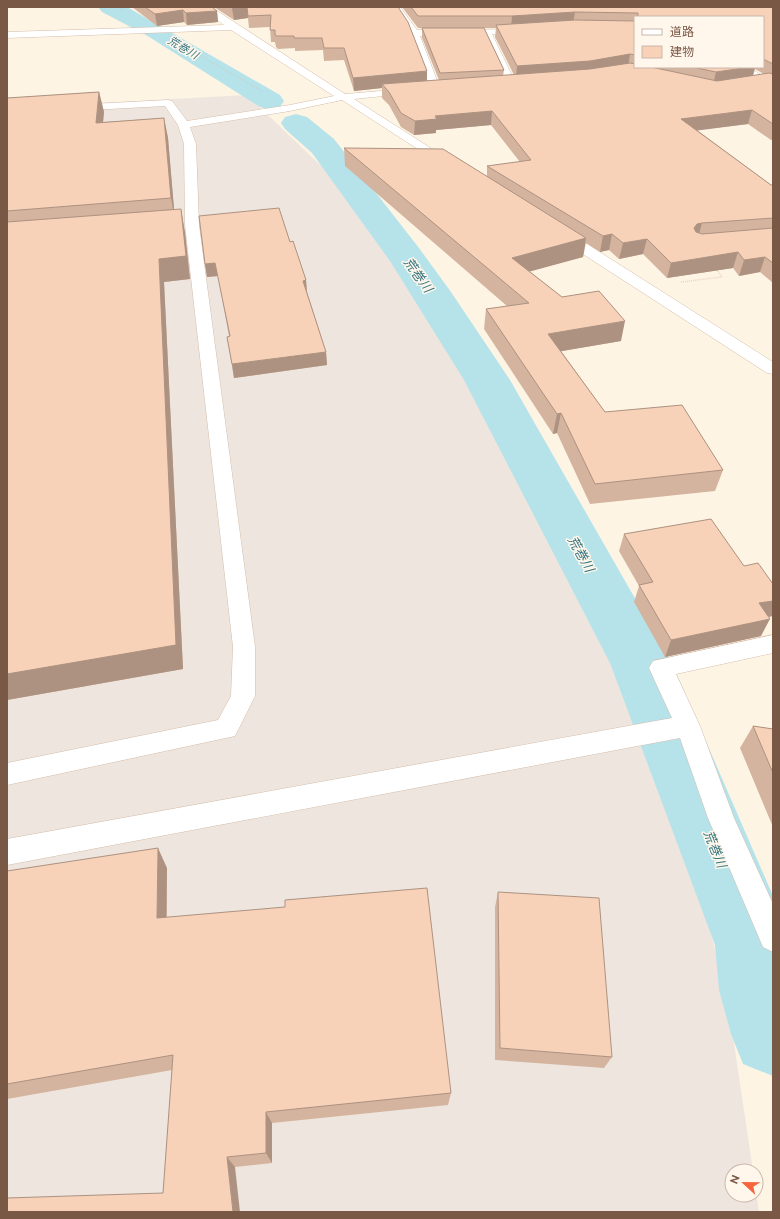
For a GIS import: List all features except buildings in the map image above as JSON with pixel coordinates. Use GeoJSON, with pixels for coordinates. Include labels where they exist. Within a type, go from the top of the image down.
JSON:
{"type":"FeatureCollection","features":[{"type":"Feature","properties":{"kind":"street"},"geometry":{"type":"LineString","coordinates":[[205,7],[233,27],[464,173]]}},
{"type":"Feature","properties":{"kind":"street"},"geometry":{"type":"LineString","coordinates":[[184,124],[290,108],[343,97],[439,88],[414,33],[396,7]]}},
{"type":"Feature","properties":{"kind":"street"},"geometry":{"type":"LineString","coordinates":[[7,35],[233,27]]}},
{"type":"Feature","properties":{"kind":"street"},"geometry":{"type":"LineString","coordinates":[[414,33],[487,33],[534,31]]}},
{"type":"Feature","properties":{"kind":"street"},"geometry":{"type":"LineString","coordinates":[[487,33],[511,84]]}},
{"type":"Feature","properties":{"kind":"street"},"geometry":{"type":"LineString","coordinates":[[743,68],[770,84]]}},
{"type":"Feature","properties":{"kind":"street"},"geometry":{"type":"LineString","coordinates":[[751,84],[770,84]]}},
{"type":"Feature","properties":{"kind":"street"},"geometry":{"type":"LineString","coordinates":[[7,774],[226,729],[243,696],[244,647],[185,225],[190,144],[184,124],[168,103],[60,108]]}},
{"type":"Feature","properties":{"kind":"street"},"geometry":{"type":"LineString","coordinates":[[551,228],[773,369]]}},
{"type":"Feature","properties":{"kind":"street"},"geometry":{"type":"LineString","coordinates":[[773,644],[661,668],[688,726],[721,818],[773,937]]}},
{"type":"Feature","properties":{"kind":"street"},"geometry":{"type":"LineString","coordinates":[[7,852],[688,726]]}},
{"type":"Feature","properties":{"kind":"path"},"geometry":{"type":"LineString","coordinates":[[158,30],[290,108]]}},
{"type":"Feature","properties":{"kind":"path"},"geometry":{"type":"LineString","coordinates":[[645,287],[722,277],[714,266]]}},
{"type":"Feature","properties":{"kind":"shaded area"},"geometry":{"type":"Polygon","coordinates":[[[247,95],[357,200],[638,664],[726,989],[752,1163],[724,1163],[724,1203],[758,1203],[759,1212],[7,1212],[7,108],[247,95]]]}},
{"type":"Feature","properties":{"kind":"waterway","name":"荒巻川"},"geometry":{"type":"LineString","coordinates":[[110,7],[150,29]]}},
{"type":"Feature","properties":{"kind":"waterway","name":"荒巻川"},"geometry":{"type":"LineString","coordinates":[[157,33],[270,101]]}},
{"type":"Feature","properties":{"kind":"waterway","name":"荒巻川"},"geometry":{"type":"LineString","coordinates":[[296,123],[323,146],[406,256],[431,292],[487,380],[641,663],[754,945],[760,990],[773,1034]]}}]}
